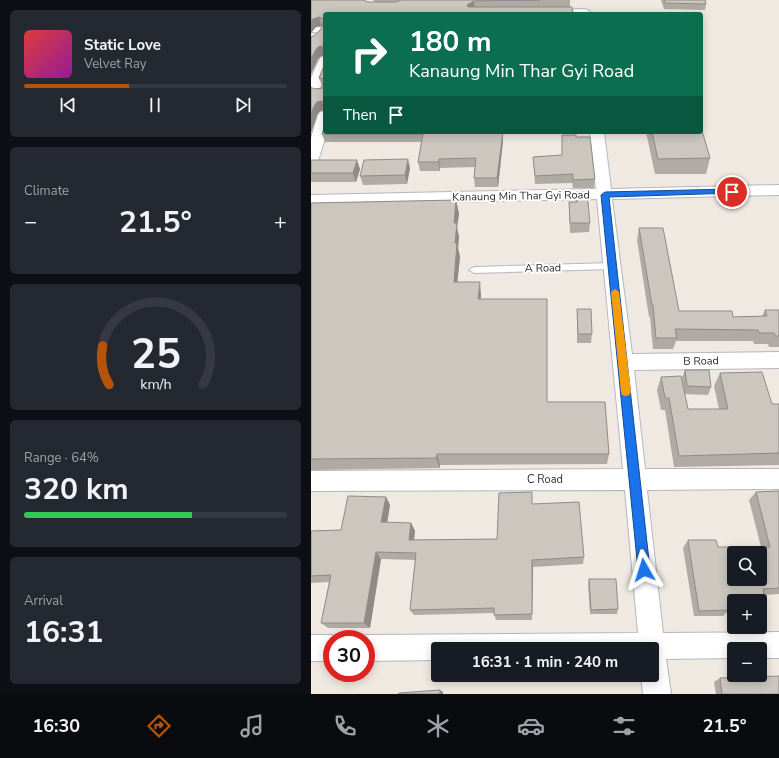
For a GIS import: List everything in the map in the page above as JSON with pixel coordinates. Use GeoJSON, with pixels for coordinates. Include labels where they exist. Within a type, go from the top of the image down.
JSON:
{"type":"FeatureCollection","features":[{"type":"Feature","properties":{"kind":"street"},"geometry":{"type":"LineString","coordinates":[[584,0],[584,12]]}},
{"type":"Feature","properties":{"kind":"street"},"geometry":{"type":"LineString","coordinates":[[311,42],[319,30]]}},
{"type":"Feature","properties":{"kind":"street"},"geometry":{"type":"LineString","coordinates":[[323,65],[313,89],[318,92],[323,92]]}},
{"type":"Feature","properties":{"kind":"street"},"geometry":{"type":"LineString","coordinates":[[311,161],[323,127]]}},
{"type":"Feature","properties":{"kind":"street"},"geometry":{"type":"LineString","coordinates":[[597,134],[623,362],[651,642]]}},
{"type":"Feature","properties":{"kind":"street","name":"Kanaung Min Thar Gyi Road"},"geometry":{"type":"LineString","coordinates":[[311,200],[605,195],[779,190]]}},
{"type":"Feature","properties":{"kind":"street","name":"B Road"},"geometry":{"type":"LineString","coordinates":[[623,362],[779,360]]}},
{"type":"Feature","properties":{"kind":"street","name":"C Road"},"geometry":{"type":"LineString","coordinates":[[311,481],[779,479]]}},
{"type":"Feature","properties":{"kind":"street"},"geometry":{"type":"LineString","coordinates":[[659,649],[779,645]]}},
{"type":"Feature","properties":{"kind":"street"},"geometry":{"type":"LineString","coordinates":[[311,648],[323,648]]}},
{"type":"Feature","properties":{"kind":"street"},"geometry":{"type":"LineString","coordinates":[[375,648],[431,648]]}},
{"type":"Feature","properties":{"kind":"street"},"geometry":{"type":"LineString","coordinates":[[656,682],[657,694]]}},
{"type":"Feature","properties":{"kind":"lane","name":"A Road"},"geometry":{"type":"LineString","coordinates":[[474,270],[612,266]]}},
{"type":"Feature","properties":{"kind":"building"},"geometry":{"type":"Polygon","coordinates":[[[311,0],[363,0],[368,2],[396,2],[401,0],[540,0],[474,1],[467,5],[468,7],[572,7],[573,12],[323,12],[323,19],[319,17],[311,21],[311,0]]]}},
{"type":"Feature","properties":{"kind":"building"},"geometry":{"type":"Polygon","coordinates":[[[664,0],[705,0],[706,4],[665,3],[664,0]]]}},
{"type":"Feature","properties":{"kind":"building"},"geometry":{"type":"Polygon","coordinates":[[[323,22],[323,46],[318,47],[311,59],[311,37],[321,29],[323,22]]]}},
{"type":"Feature","properties":{"kind":"building"},"geometry":{"type":"Polygon","coordinates":[[[323,68],[323,79],[319,78],[323,68]]]}},
{"type":"Feature","properties":{"kind":"building"},"geometry":{"type":"Polygon","coordinates":[[[311,87],[314,89],[323,88],[323,102],[317,102],[311,114],[311,87]]]}},
{"type":"Feature","properties":{"kind":"building"},"geometry":{"type":"Polygon","coordinates":[[[423,134],[503,134],[497,178],[474,178],[476,158],[439,159],[438,162],[418,162],[423,134]]]}},
{"type":"Feature","properties":{"kind":"building"},"geometry":{"type":"Polygon","coordinates":[[[652,134],[703,134],[710,158],[658,159],[652,134]]]}},
{"type":"Feature","properties":{"kind":"building"},"geometry":{"type":"Polygon","coordinates":[[[562,135],[590,137],[595,179],[573,180],[573,174],[535,176],[533,157],[562,155],[562,135]]]}},
{"type":"Feature","properties":{"kind":"building"},"geometry":{"type":"Polygon","coordinates":[[[408,159],[405,175],[360,176],[364,160],[408,159]]]}},
{"type":"Feature","properties":{"kind":"building"},"geometry":{"type":"Polygon","coordinates":[[[311,160],[357,160],[353,173],[311,173],[311,160]]]}},
{"type":"Feature","properties":{"kind":"building"},"geometry":{"type":"Polygon","coordinates":[[[575,192],[587,192],[590,223],[570,223],[569,202],[577,202],[575,192]]]}},
{"type":"Feature","properties":{"kind":"building"},"geometry":{"type":"Polygon","coordinates":[[[456,200],[454,223],[457,223],[455,243],[457,243],[454,282],[480,282],[478,299],[547,299],[547,402],[605,402],[609,454],[437,454],[436,458],[311,459],[311,203],[456,200]]]}},
{"type":"Feature","properties":{"kind":"building"},"geometry":{"type":"Polygon","coordinates":[[[639,228],[663,228],[679,311],[732,311],[733,317],[767,316],[765,310],[779,310],[779,336],[775,336],[774,333],[759,333],[758,330],[675,329],[677,338],[656,338],[653,305],[639,228]]]}},
{"type":"Feature","properties":{"kind":"building"},"geometry":{"type":"Polygon","coordinates":[[[577,309],[591,309],[592,334],[578,334],[577,309]]]}},
{"type":"Feature","properties":{"kind":"building"},"geometry":{"type":"Polygon","coordinates":[[[685,370],[709,370],[711,387],[687,386],[685,370]]]}},
{"type":"Feature","properties":{"kind":"building"},"geometry":{"type":"Polygon","coordinates":[[[762,372],[772,404],[779,404],[779,453],[679,456],[669,398],[665,398],[661,377],[681,376],[688,409],[728,409],[720,373],[762,372]]]}},
{"type":"Feature","properties":{"kind":"building"},"geometry":{"type":"Polygon","coordinates":[[[779,491],[779,588],[763,589],[764,594],[727,594],[727,610],[699,611],[688,540],[716,540],[718,547],[727,547],[727,586],[767,586],[767,547],[770,547],[756,492],[779,491]]]}},
{"type":"Feature","properties":{"kind":"building"},"geometry":{"type":"Polygon","coordinates":[[[532,492],[532,504],[579,502],[584,557],[532,560],[532,614],[494,615],[494,608],[410,610],[416,553],[376,552],[364,623],[321,623],[331,575],[311,576],[311,531],[341,530],[348,496],[386,497],[381,522],[411,523],[409,540],[497,539],[499,493],[532,492]]]}},
{"type":"Feature","properties":{"kind":"building"},"geometry":{"type":"Polygon","coordinates":[[[589,579],[616,579],[618,609],[591,610],[589,579]]]}},
{"type":"Feature","properties":{"kind":"building"},"geometry":{"type":"Polygon","coordinates":[[[767,676],[779,676],[779,694],[722,694],[720,678],[727,678],[727,682],[767,682],[767,676]]]}},
{"type":"Feature","properties":{"kind":"building"},"geometry":{"type":"Polygon","coordinates":[[[440,690],[440,694],[398,694],[399,693],[440,690]]]}},
{"type":"Feature","properties":{"kind":"slow traffic"},"geometry":{"type":"LineString","coordinates":[[615,292],[626,392]]}},
{"type":"Feature","properties":{"kind":"route"},"geometry":{"type":"LineString","coordinates":[[644,570],[605,195],[732,192]]}}]}
